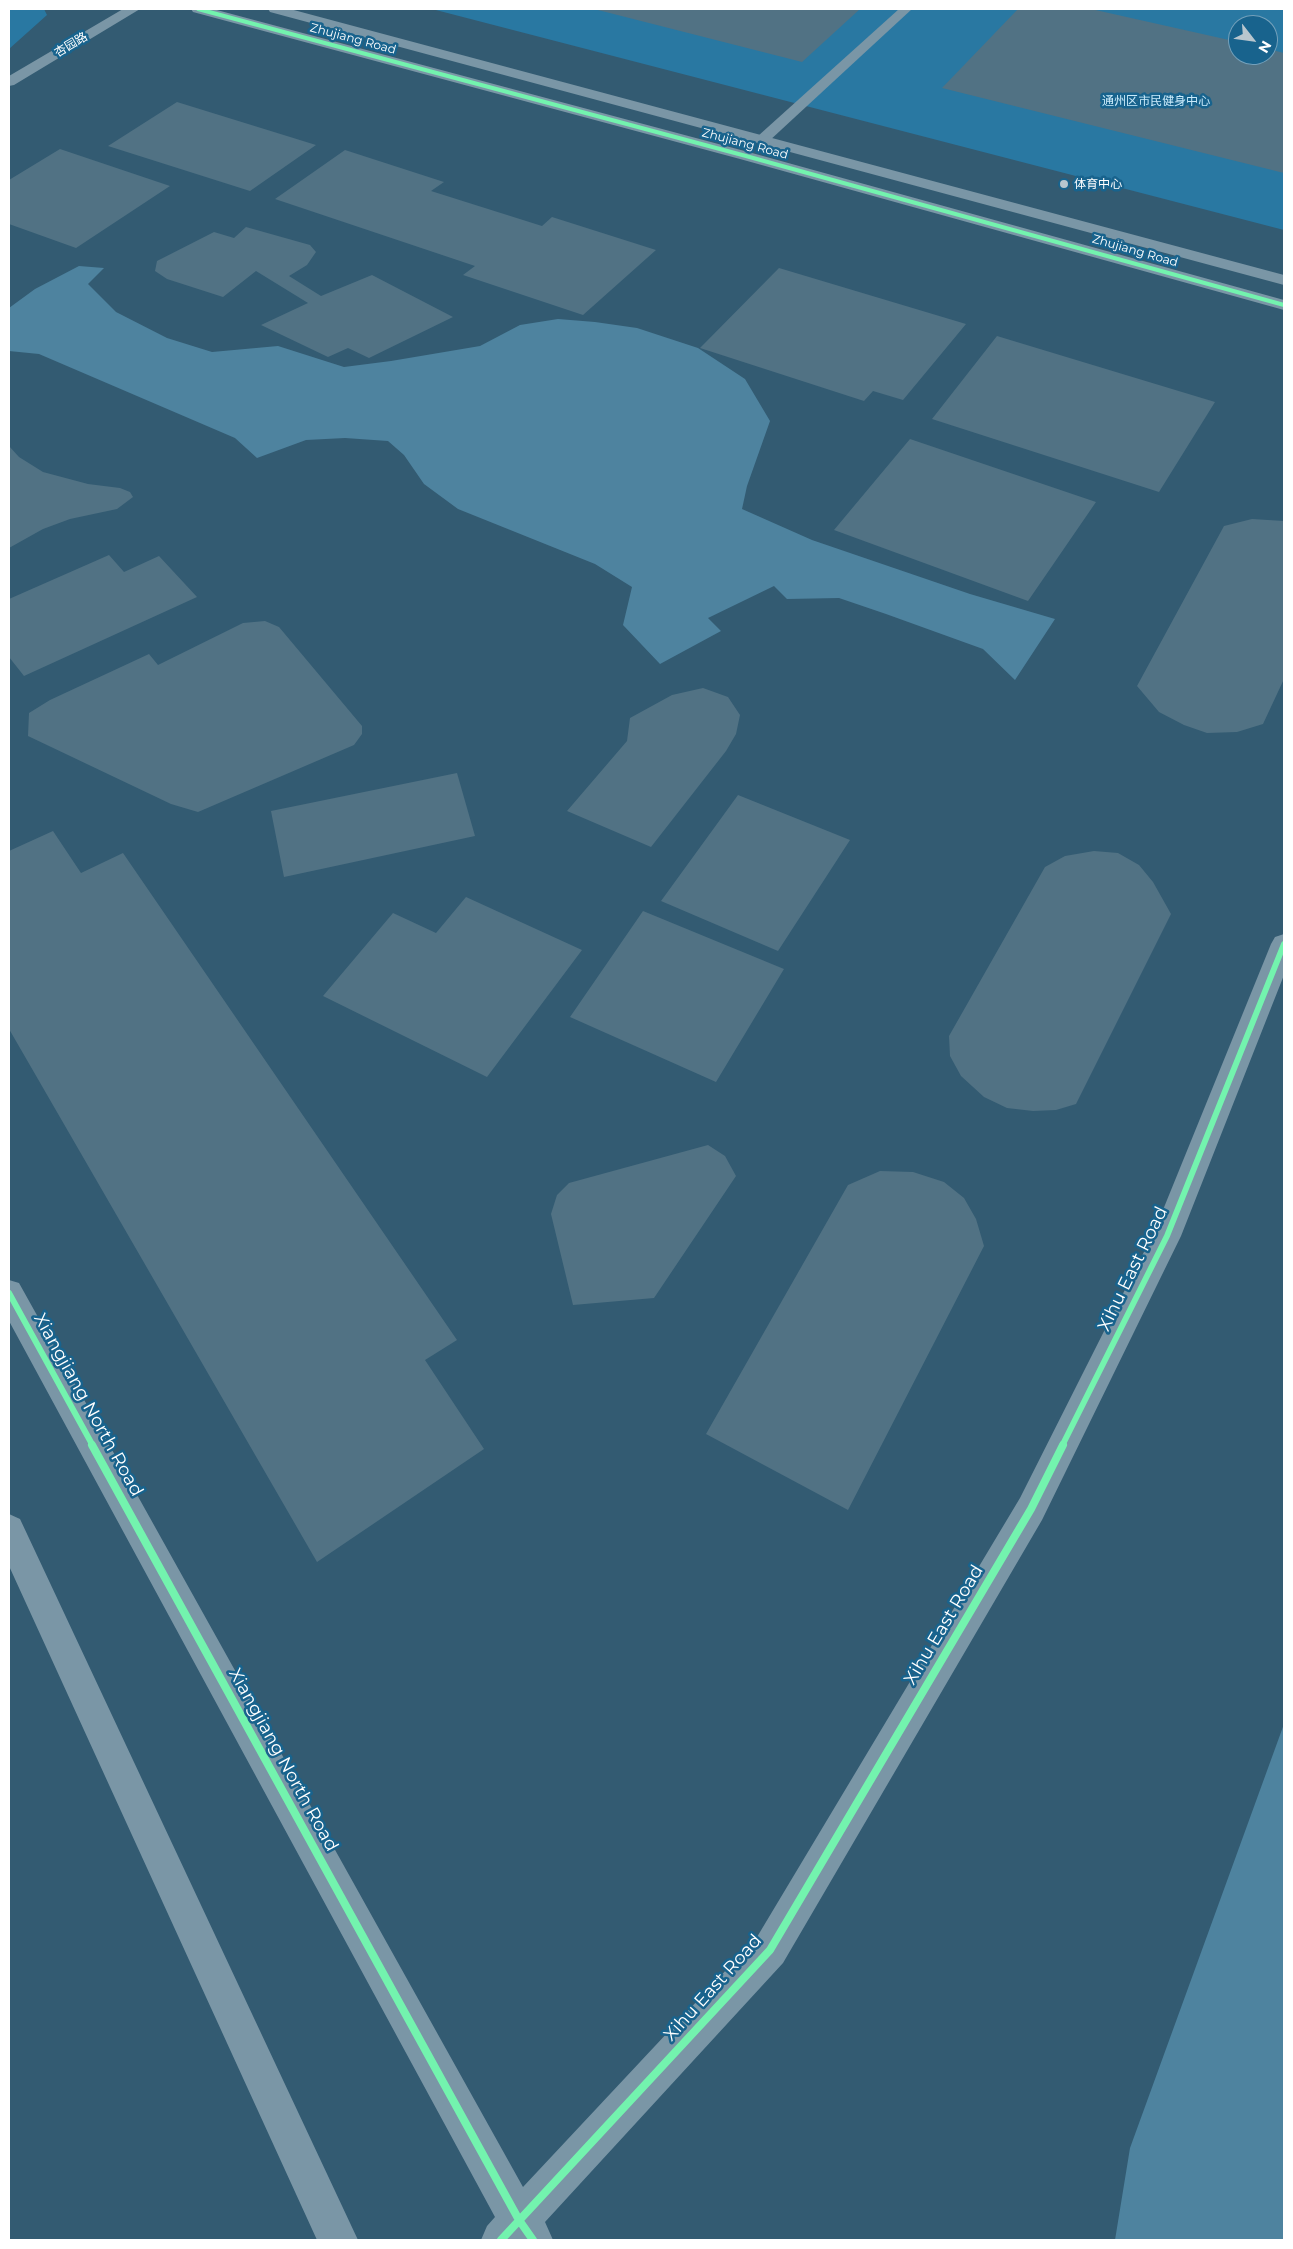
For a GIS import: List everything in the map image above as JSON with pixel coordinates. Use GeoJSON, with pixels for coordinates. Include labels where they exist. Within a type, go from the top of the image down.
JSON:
{"type":"FeatureCollection","features":[{"type":"Feature","properties":{"kind":"street","name":"杏园路"},"geometry":{"type":"LineString","coordinates":[[9,82],[133,9]]}},
{"type":"Feature","properties":{"kind":"street","name":"Zhujiang Road"},"geometry":{"type":"LineString","coordinates":[[198,9],[829,178],[1284,305]]}},
{"type":"Feature","properties":{"kind":"street","name":"Zhujiang Road"},"geometry":{"type":"LineString","coordinates":[[275,9],[1284,280]]}},
{"type":"Feature","properties":{"kind":"street","name":"Xihu East Road"},"geometry":{"type":"LineString","coordinates":[[518,2234],[770,1950],[1031,1509],[1167,1236],[1284,944]]}},
{"type":"Feature","properties":{"kind":"street","name":"Xiangjiang North Road"},"geometry":{"type":"LineString","coordinates":[[9,1293],[518,2234]]}},
{"type":"Feature","properties":{"kind":"street"},"geometry":{"type":"LineString","coordinates":[[9,1530],[338,2240]]}},
{"type":"Feature","properties":{"kind":"lane"},"geometry":{"type":"LineString","coordinates":[[763,139],[906,9]]}},
{"type":"Feature","properties":{"kind":"green space"},"geometry":{"type":"Polygon","coordinates":[[[9,9],[44,9],[47,15],[9,49],[9,9]]]}},
{"type":"Feature","properties":{"kind":"green space","name":"通州区市民健身中心"},"geometry":{"type":"Polygon","coordinates":[[[432,9],[1284,9],[1284,230],[432,9]]]}},
{"type":"Feature","properties":{"kind":"shaded area"},"geometry":{"type":"Polygon","coordinates":[[[79,266],[104,268],[88,284],[116,312],[167,338],[212,352],[278,346],[344,367],[480,346],[520,325],[558,319],[637,328],[698,348],[745,379],[770,421],[747,486],[742,509],[812,540],[970,594],[1055,619],[1015,680],[983,649],[839,598],[787,599],[774,586],[708,618],[721,631],[660,664],[623,625],[632,587],[595,564],[458,509],[424,484],[404,455],[388,441],[345,438],[306,440],[257,458],[235,438],[39,354],[9,351],[9,308],[35,289],[79,266]]]}},
{"type":"Feature","properties":{"kind":"shaded area"},"geometry":{"type":"Polygon","coordinates":[[[1284,1724],[1284,2240],[1115,2240],[1130,2148],[1284,1724]]]}},
{"type":"Feature","properties":{"kind":"building"},"geometry":{"type":"Polygon","coordinates":[[[594,9],[860,9],[802,62],[594,9]]]}},
{"type":"Feature","properties":{"kind":"building"},"geometry":{"type":"Polygon","coordinates":[[[1018,9],[1091,9],[1228,40],[1228,65],[1278,65],[1278,52],[1284,53],[1284,173],[942,88],[1018,9]]]}},
{"type":"Feature","properties":{"kind":"building"},"geometry":{"type":"Polygon","coordinates":[[[177,102],[316,145],[250,191],[108,146],[177,102]]]}},
{"type":"Feature","properties":{"kind":"building"},"geometry":{"type":"Polygon","coordinates":[[[60,149],[170,186],[76,248],[9,224],[9,180],[60,149]]]}},
{"type":"Feature","properties":{"kind":"building"},"geometry":{"type":"Polygon","coordinates":[[[345,150],[444,182],[431,191],[542,226],[552,217],[656,250],[583,315],[463,275],[475,266],[275,199],[345,150]]]}},
{"type":"Feature","properties":{"kind":"building"},"geometry":{"type":"Polygon","coordinates":[[[246,227],[310,245],[316,252],[307,265],[289,276],[321,296],[372,275],[453,317],[369,358],[348,348],[328,357],[261,325],[308,303],[256,271],[223,297],[167,279],[155,271],[157,261],[214,232],[234,238],[246,227]]]}},
{"type":"Feature","properties":{"kind":"building"},"geometry":{"type":"Polygon","coordinates":[[[779,268],[966,324],[903,400],[873,391],[864,401],[700,348],[779,268]]]}},
{"type":"Feature","properties":{"kind":"building"},"geometry":{"type":"Polygon","coordinates":[[[997,336],[1215,402],[1159,492],[932,419],[997,336]]]}},
{"type":"Feature","properties":{"kind":"building"},"geometry":{"type":"Polygon","coordinates":[[[910,439],[1096,502],[1028,601],[834,530],[910,439]]]}},
{"type":"Feature","properties":{"kind":"building"},"geometry":{"type":"Polygon","coordinates":[[[9,446],[19,457],[43,472],[88,484],[120,488],[130,492],[133,497],[117,509],[70,519],[43,529],[9,548],[9,446]]]}},
{"type":"Feature","properties":{"kind":"building"},"geometry":{"type":"Polygon","coordinates":[[[1252,519],[1284,521],[1284,679],[1263,724],[1237,732],[1207,733],[1184,725],[1159,712],[1137,686],[1224,526],[1252,519]]]}},
{"type":"Feature","properties":{"kind":"building"},"geometry":{"type":"Polygon","coordinates":[[[109,555],[124,572],[159,556],[197,597],[24,676],[9,657],[9,599],[109,555]]]}},
{"type":"Feature","properties":{"kind":"building"},"geometry":{"type":"Polygon","coordinates":[[[265,621],[279,627],[362,726],[362,734],[354,745],[198,812],[171,804],[28,736],[29,713],[50,700],[149,654],[158,665],[243,623],[265,621]]]}},
{"type":"Feature","properties":{"kind":"building"},"geometry":{"type":"Polygon","coordinates":[[[703,688],[728,697],[740,715],[736,734],[726,751],[651,847],[567,811],[627,741],[630,718],[672,695],[703,688]]]}},
{"type":"Feature","properties":{"kind":"building"},"geometry":{"type":"Polygon","coordinates":[[[457,773],[475,836],[284,877],[271,811],[457,773]]]}},
{"type":"Feature","properties":{"kind":"building"},"geometry":{"type":"Polygon","coordinates":[[[738,795],[850,840],[778,951],[661,901],[738,795]]]}},
{"type":"Feature","properties":{"kind":"building"},"geometry":{"type":"Polygon","coordinates":[[[53,831],[81,873],[123,853],[457,1340],[425,1360],[484,1449],[317,1562],[9,1029],[9,851],[53,831]]]}},
{"type":"Feature","properties":{"kind":"building"},"geometry":{"type":"Polygon","coordinates":[[[1094,851],[1118,853],[1139,865],[1153,882],[1171,914],[1076,1104],[1056,1110],[1033,1111],[1007,1108],[984,1097],[961,1076],[950,1056],[949,1036],[1045,867],[1065,856],[1094,851]]]}},
{"type":"Feature","properties":{"kind":"building"},"geometry":{"type":"Polygon","coordinates":[[[466,897],[582,950],[487,1077],[323,996],[393,913],[436,933],[466,897]]]}},
{"type":"Feature","properties":{"kind":"building"},"geometry":{"type":"Polygon","coordinates":[[[643,911],[784,969],[716,1082],[570,1017],[643,911]]]}},
{"type":"Feature","properties":{"kind":"building"},"geometry":{"type":"Polygon","coordinates":[[[708,1145],[725,1156],[736,1176],[654,1298],[573,1305],[551,1214],[557,1195],[569,1183],[708,1145]]]}},
{"type":"Feature","properties":{"kind":"building"},"geometry":{"type":"Polygon","coordinates":[[[880,1171],[913,1172],[944,1182],[964,1198],[976,1219],[984,1246],[848,1510],[706,1434],[848,1185],[880,1171]]]}},
{"type":"Feature","properties":{"kind":"cycle path"},"geometry":{"type":"LineString","coordinates":[[198,9],[746,156],[1284,305]]}},
{"type":"Feature","properties":{"kind":"cycle path"},"geometry":{"type":"LineString","coordinates":[[501,2240],[770,1950],[1031,1509],[1167,1236],[1284,944]]}},
{"type":"Feature","properties":{"kind":"cycle path"},"geometry":{"type":"LineString","coordinates":[[9,1293],[519,2220],[533,2240]]}},
{"type":"Feature","properties":{"kind":"place","name":"体育中心"},"geometry":{"type":"Point","coordinates":[1064,184]}}]}
